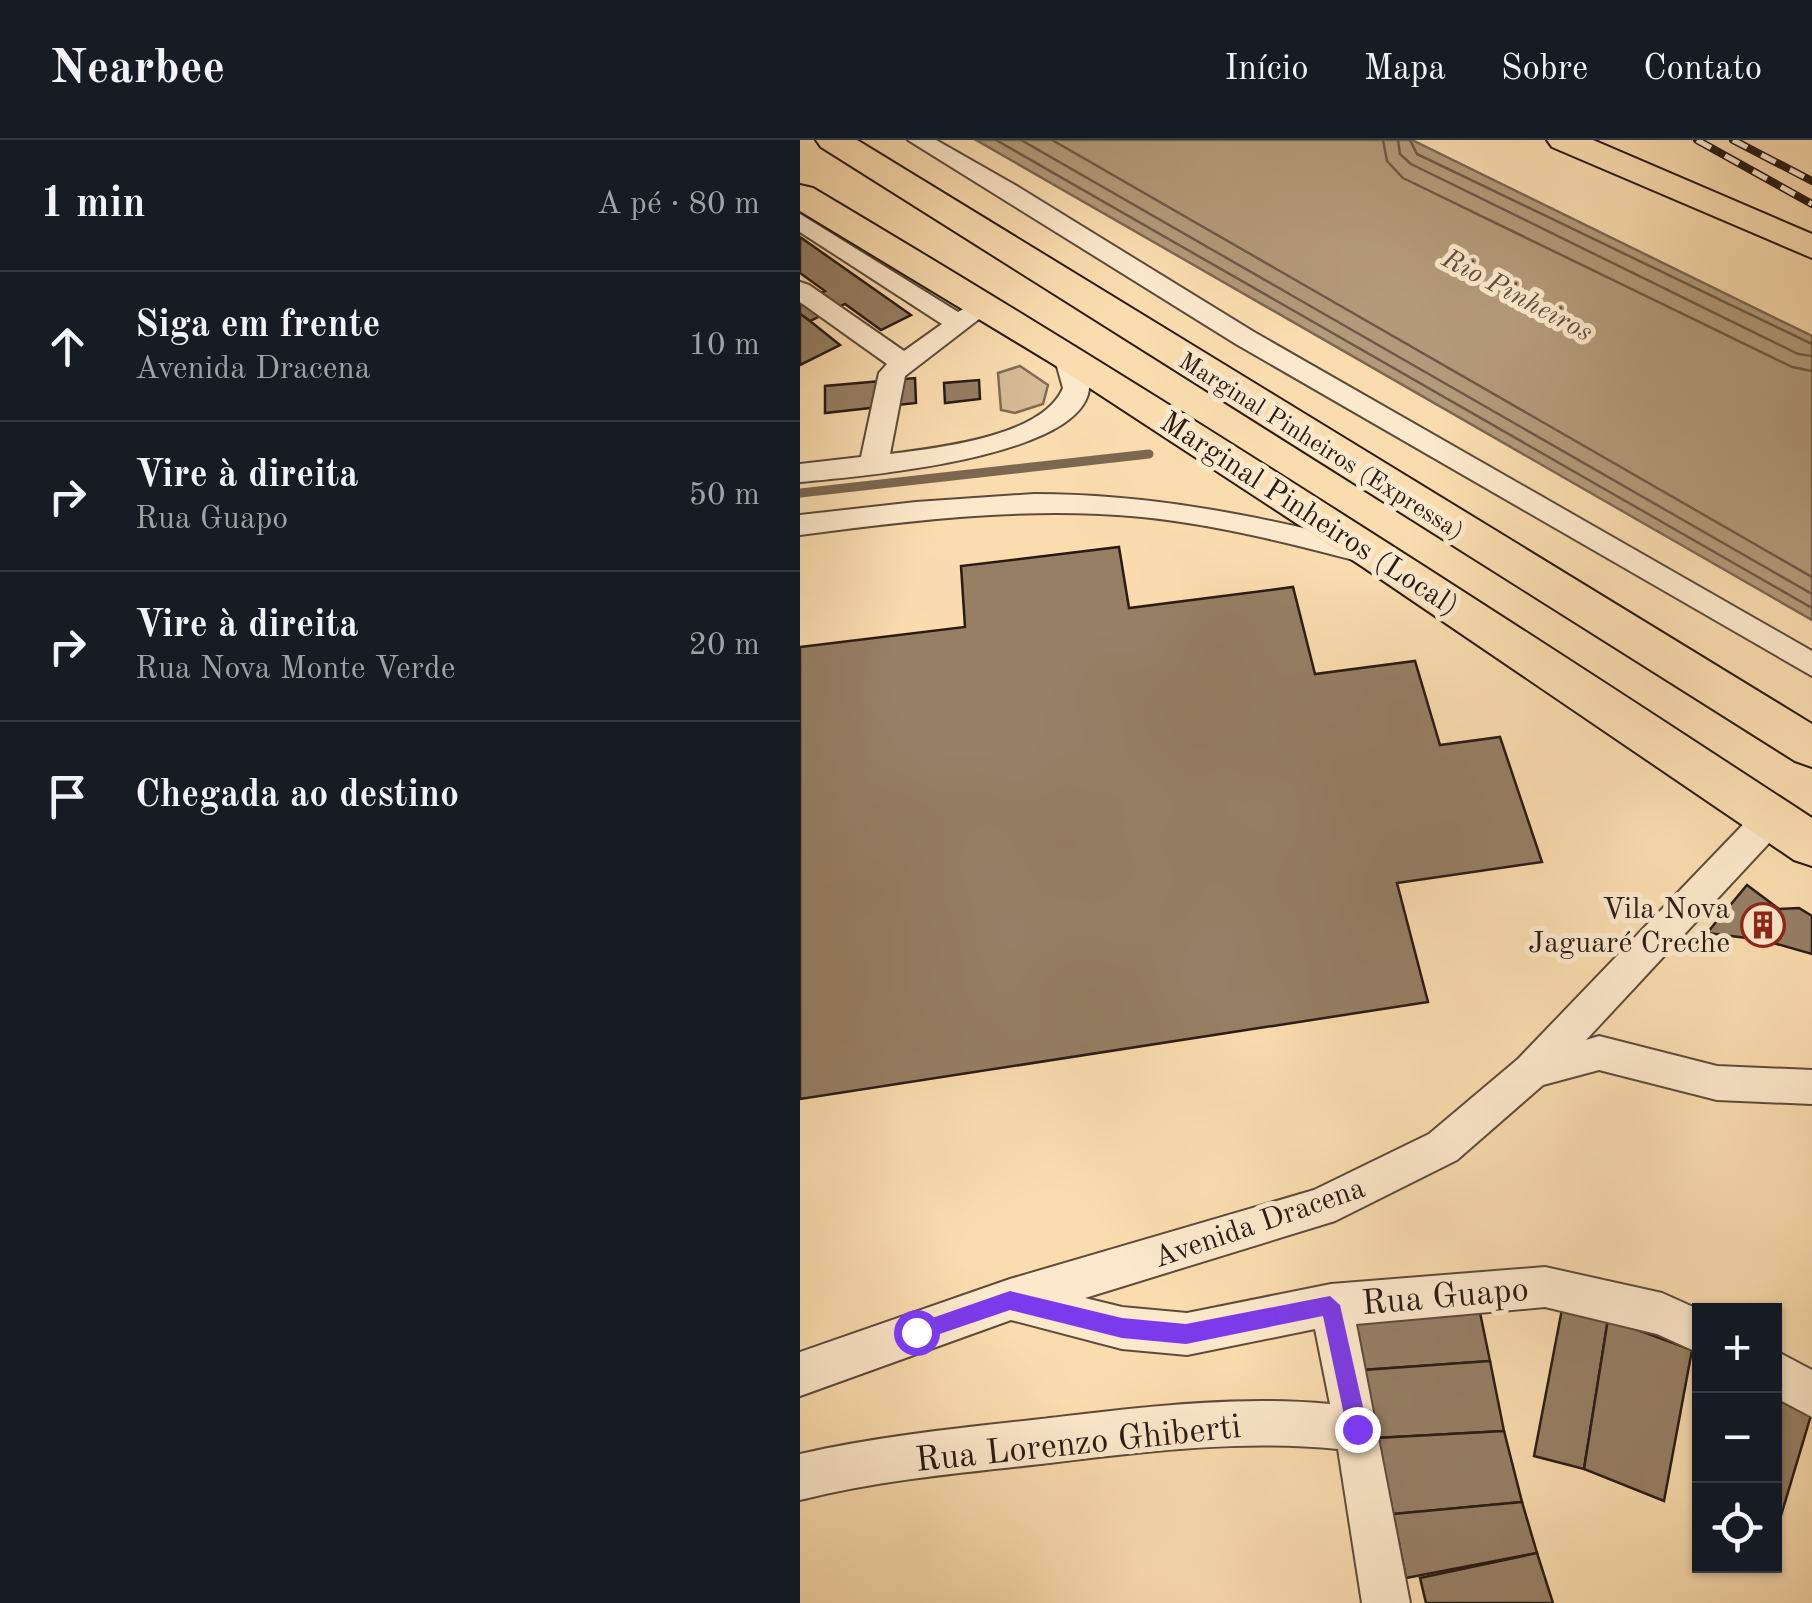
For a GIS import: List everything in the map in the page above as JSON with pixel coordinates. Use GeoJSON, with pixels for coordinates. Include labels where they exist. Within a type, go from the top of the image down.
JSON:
{"type":"FeatureCollection","features":[{"type":"Feature","properties":{"kind":"highway","name":"Marginal Pinheiros (Expressa)"},"geometry":{"type":"LineString","coordinates":[[832,140],[1812,748]]}},
{"type":"Feature","properties":{"kind":"highway"},"geometry":{"type":"LineString","coordinates":[[1564,140],[1812,247]]}},
{"type":"Feature","properties":{"kind":"highway"},"geometry":{"type":"LineString","coordinates":[[800,154],[907,217],[1029,264]]}},
{"type":"Feature","properties":{"kind":"highway","name":"Marginal Pinheiros (Local)"},"geometry":{"type":"LineString","coordinates":[[801,204],[971,314],[1067,356],[1379,556],[1812,844]]}},
{"type":"Feature","properties":{"kind":"street"},"geometry":{"type":"LineString","coordinates":[[919,140],[1245,338],[1812,665]]}},
{"type":"Feature","properties":{"kind":"street"},"geometry":{"type":"LineString","coordinates":[[800,290],[902,362]]}},
{"type":"Feature","properties":{"kind":"street"},"geometry":{"type":"LineString","coordinates":[[874,464],[887,386],[902,362],[971,314]]}},
{"type":"Feature","properties":{"kind":"street"},"geometry":{"type":"LineString","coordinates":[[800,474],[997,444],[1042,429],[1072,402],[1076,392],[1067,356]]}},
{"type":"Feature","properties":{"kind":"street"},"geometry":{"type":"LineString","coordinates":[[800,525],[962,509],[1112,506],[1252,524],[1379,556]]}},
{"type":"Feature","properties":{"kind":"street","name":"Avenida Dracena"},"geometry":{"type":"LineString","coordinates":[[800,1374],[1010,1300],[1321,1207],[1443,1147],[1532,1071],[1771,818]]}},
{"type":"Feature","properties":{"kind":"street"},"geometry":{"type":"LineString","coordinates":[[1532,1071],[1599,1052],[1718,1083],[1812,1087]]}},
{"type":"Feature","properties":{"kind":"street","name":"Rua Guapo"},"geometry":{"type":"LineString","coordinates":[[1010,1300],[1122,1328],[1186,1334],[1330,1305],[1545,1287],[1662,1314],[1692,1328]]}},
{"type":"Feature","properties":{"kind":"street"},"geometry":{"type":"LineString","coordinates":[[1330,1305],[1357,1429],[1386,1603]]}},
{"type":"Feature","properties":{"kind":"street"},"geometry":{"type":"LineString","coordinates":[[1782,1377],[1812,1395]]}},
{"type":"Feature","properties":{"kind":"street","name":"Rua Lorenzo Ghiberti"},"geometry":{"type":"LineString","coordinates":[[800,1477],[940,1453],[1163,1428],[1315,1424],[1357,1429]]}},
{"type":"Feature","properties":{"kind":"shaded area"},"geometry":{"type":"Polygon","coordinates":[[[1020,366],[1048,385],[1043,404],[1015,413],[1001,410],[998,373],[1020,366]]]}},
{"type":"Feature","properties":{"kind":"water","name":"Rio Pinheiros"},"geometry":{"type":"Polygon","coordinates":[[[976,140],[1412,140],[1812,336],[1812,620],[976,140]]]}},
{"type":"Feature","properties":{"kind":"building"},"geometry":{"type":"Polygon","coordinates":[[[800,237],[911,315],[881,330],[845,304],[810,321],[800,314],[800,304],[825,291],[800,273],[800,237]]]}},
{"type":"Feature","properties":{"kind":"building"},"geometry":{"type":"Polygon","coordinates":[[[800,314],[840,345],[800,365],[800,314]]]}},
{"type":"Feature","properties":{"kind":"building"},"geometry":{"type":"Polygon","coordinates":[[[915,378],[916,403],[825,413],[825,386],[915,378]]]}},
{"type":"Feature","properties":{"kind":"building"},"geometry":{"type":"Polygon","coordinates":[[[979,380],[980,399],[945,403],[944,383],[979,380]]]}},
{"type":"Feature","properties":{"kind":"building"},"geometry":{"type":"Polygon","coordinates":[[[1119,547],[1129,608],[1293,587],[1315,674],[1415,661],[1440,745],[1500,737],[1542,862],[1397,883],[1428,1002],[800,1099],[800,647],[965,627],[961,566],[1119,547]]]}},
{"type":"Feature","properties":{"kind":"building","name":"Vila Nova Jaguaré Creche"},"geometry":{"type":"Polygon","coordinates":[[[1747,885],[1779,909],[1799,908],[1812,916],[1812,954],[1763,940],[1707,933],[1747,885]]]}},
{"type":"Feature","properties":{"kind":"building"},"geometry":{"type":"Polygon","coordinates":[[[1478,1303],[1490,1361],[1363,1370],[1354,1312],[1478,1303]]]}},
{"type":"Feature","properties":{"kind":"building"},"geometry":{"type":"Polygon","coordinates":[[[1563,1304],[1608,1319],[1584,1469],[1534,1456],[1563,1304]]]}},
{"type":"Feature","properties":{"kind":"building"},"geometry":{"type":"Polygon","coordinates":[[[1608,1319],[1692,1350],[1664,1501],[1584,1469],[1608,1319]]]}},
{"type":"Feature","properties":{"kind":"building"},"geometry":{"type":"Polygon","coordinates":[[[1490,1361],[1504,1431],[1377,1438],[1363,1370],[1490,1361]]]}},
{"type":"Feature","properties":{"kind":"building"},"geometry":{"type":"Polygon","coordinates":[[[1782,1393],[1812,1412],[1782,1512],[1782,1393]]]}},
{"type":"Feature","properties":{"kind":"building"},"geometry":{"type":"Polygon","coordinates":[[[1504,1431],[1522,1502],[1393,1514],[1377,1438],[1504,1431]]]}},
{"type":"Feature","properties":{"kind":"building"},"geometry":{"type":"Polygon","coordinates":[[[1522,1502],[1537,1553],[1406,1578],[1393,1514],[1522,1502]]]}},
{"type":"Feature","properties":{"kind":"building"},"geometry":{"type":"Polygon","coordinates":[[[1537,1553],[1553,1603],[1426,1603],[1420,1578],[1537,1553]]]}},
{"type":"Feature","properties":{"kind":"waterway"},"geometry":{"type":"LineString","coordinates":[[800,493],[1149,454]]}},
{"type":"Feature","properties":{"kind":"railway"},"geometry":{"type":"LineString","coordinates":[[1697,140],[1812,204]]}},
{"type":"Feature","properties":{"kind":"railway"},"geometry":{"type":"LineString","coordinates":[[1733,140],[1812,181]]}},
{"type":"Feature","properties":{"kind":"place","name":"Vila Nova Jaguaré Creche"},"geometry":{"type":"Point","coordinates":[1763,925]}},
{"type":"Feature","properties":{"kind":"route"},"geometry":{"type":"LineString","coordinates":[[916,1332],[1010,1300],[1122,1328],[1186,1334],[1330,1305],[1357,1429]]}}]}
